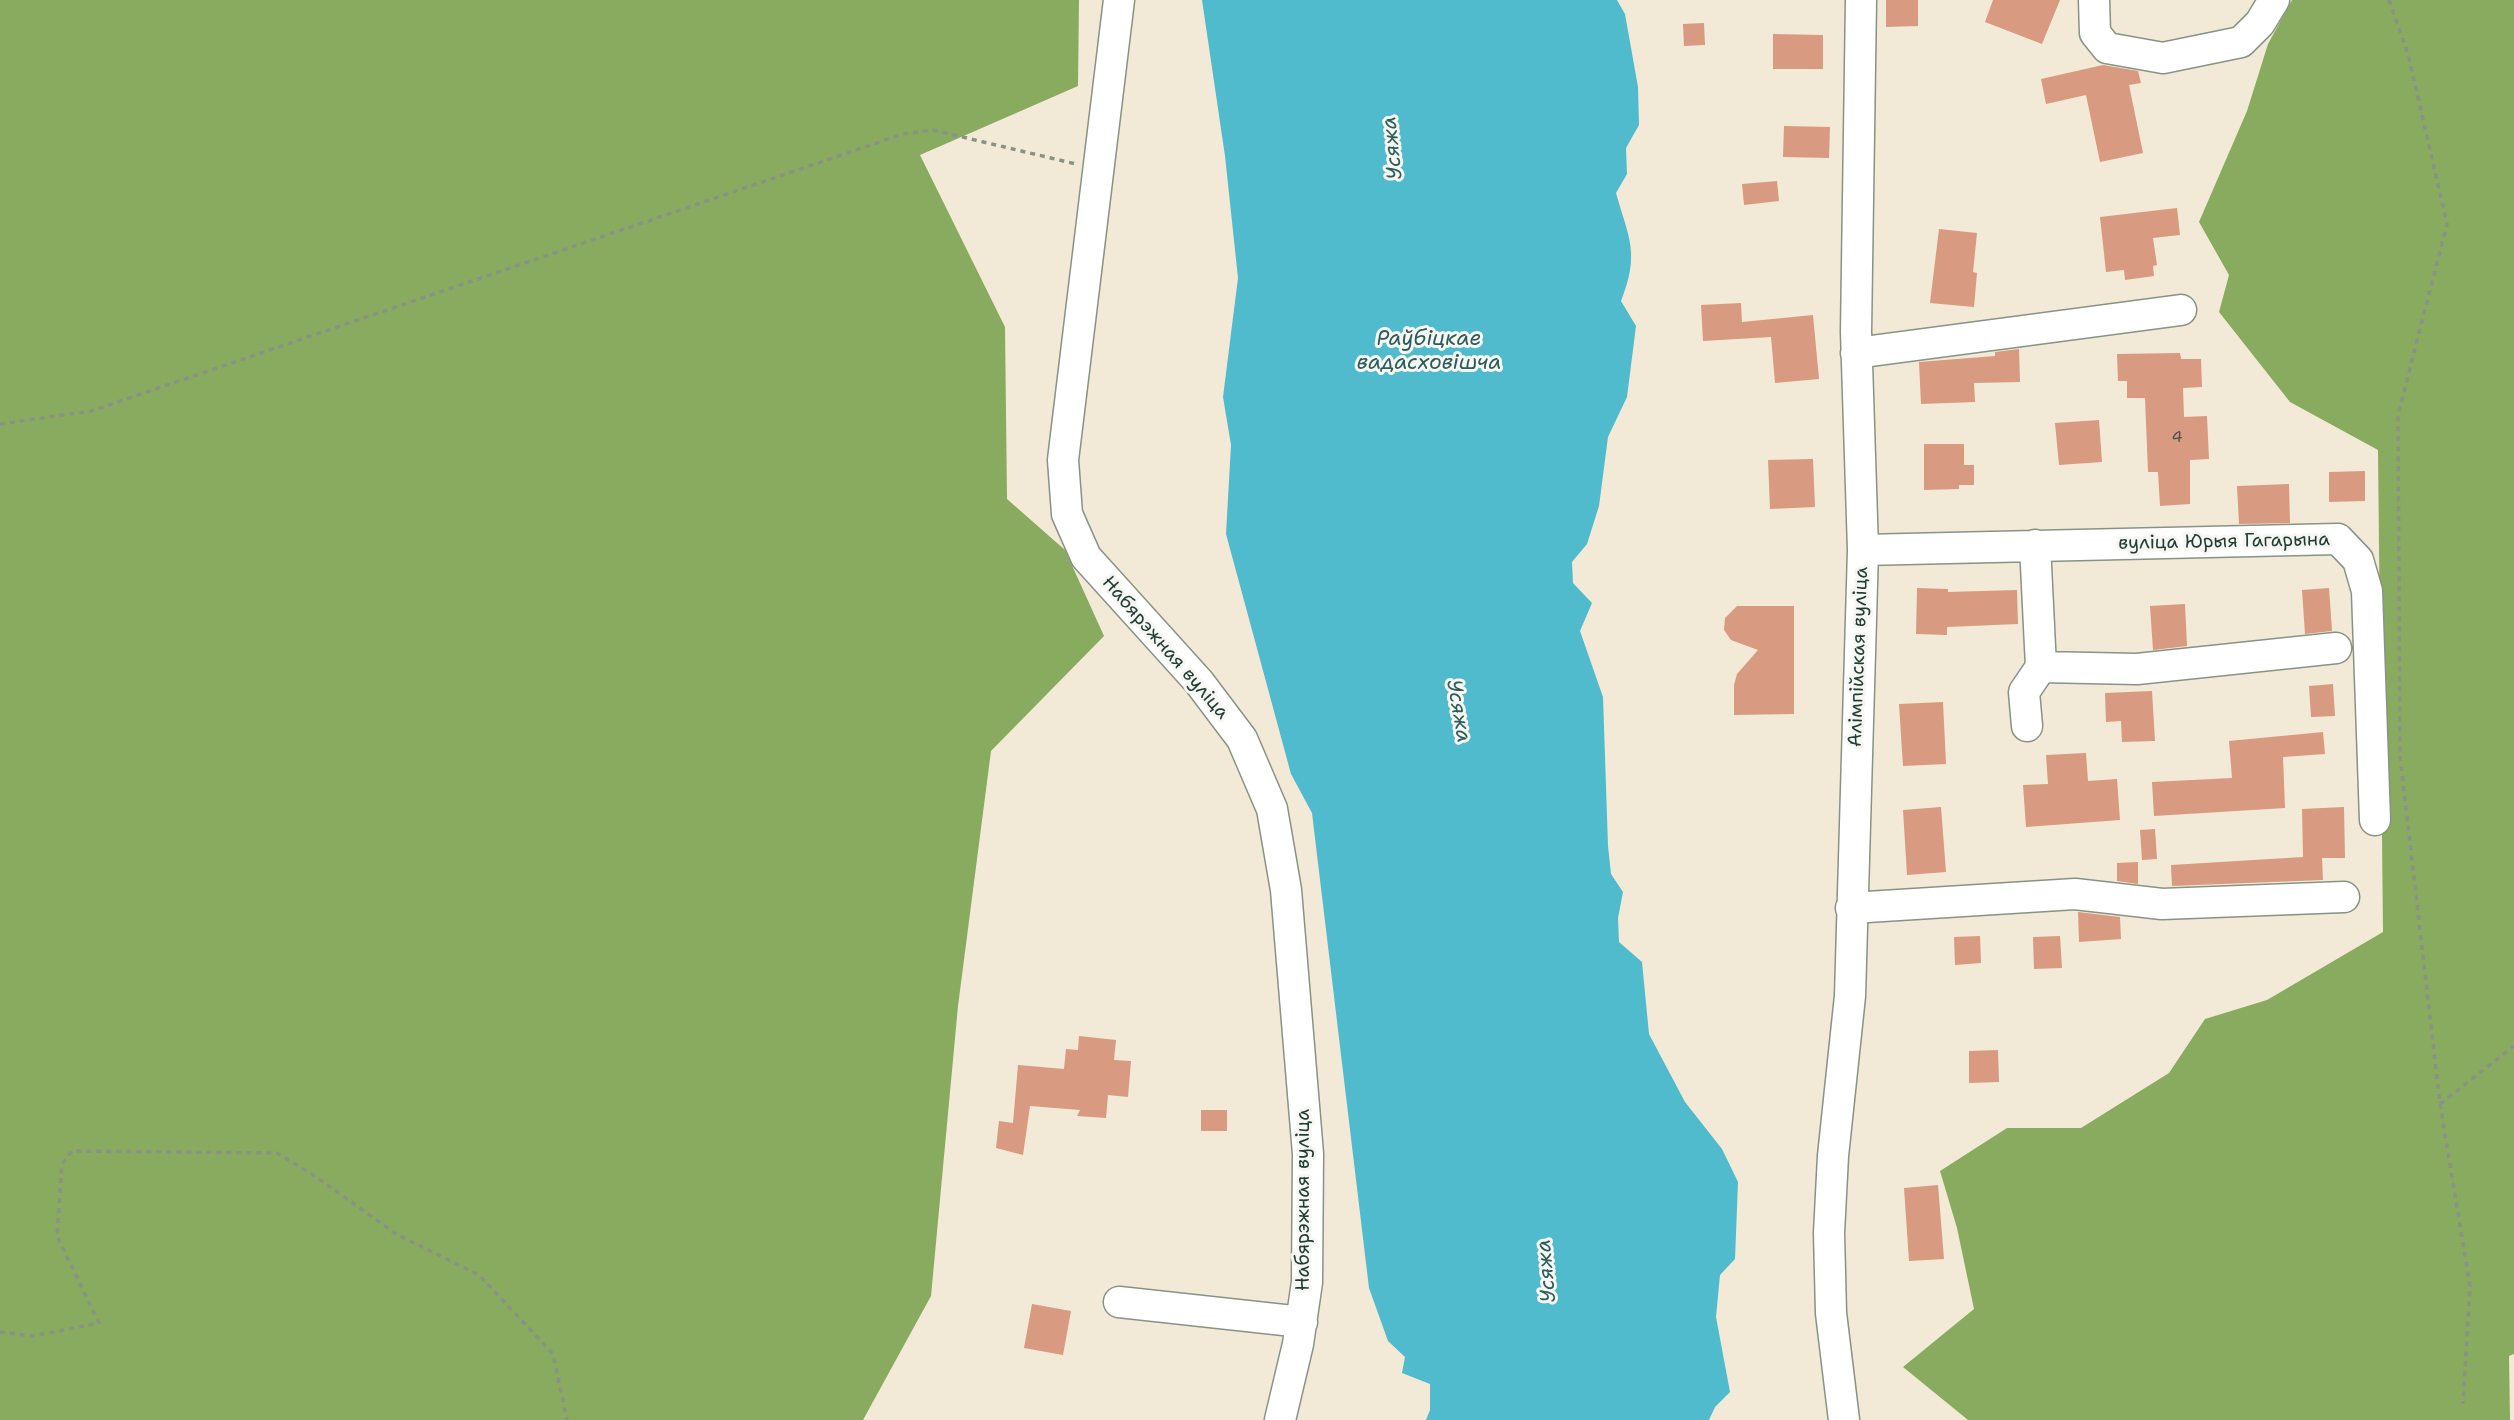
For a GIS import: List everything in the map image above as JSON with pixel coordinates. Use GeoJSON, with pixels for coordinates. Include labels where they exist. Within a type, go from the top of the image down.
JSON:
{"type":"FeatureCollection","features":[{"type":"Feature","properties":{"kind":"street","name":"Набярэжная вуліца"},"geometry":{"type":"LineString","coordinates":[[1119,0],[1063,460],[1067,514],[1086,557],[1199,682],[1242,739],[1272,809],[1286,890],[1308,1154],[1307,1282],[1302,1322],[1280,1420]]}},
{"type":"Feature","properties":{"kind":"street","name":"Алімпійская вуліца"},"geometry":{"type":"LineString","coordinates":[[1844,1420],[1831,1313],[1829,1233],[1833,1156],[1845,1070],[1850,996],[1863,550],[1856,353],[1861,0]]}},
{"type":"Feature","properties":{"kind":"street"},"geometry":{"type":"LineString","coordinates":[[2094,0],[2095,33],[2107,48],[2163,58],[2241,42],[2260,23],[2274,0]]}},
{"type":"Feature","properties":{"kind":"street"},"geometry":{"type":"LineString","coordinates":[[1856,353],[2181,310]]}},
{"type":"Feature","properties":{"kind":"street","name":"вуліца Юрыя Гагарына"},"geometry":{"type":"LineString","coordinates":[[1863,550],[2339,539],[2358,560],[2367,592],[2375,820]]}},
{"type":"Feature","properties":{"kind":"street"},"geometry":{"type":"LineString","coordinates":[[2027,726],[2024,692],[2040,667],[2035,545]]}},
{"type":"Feature","properties":{"kind":"street"},"geometry":{"type":"LineString","coordinates":[[2040,667],[2137,668],[2336,648]]}},
{"type":"Feature","properties":{"kind":"street"},"geometry":{"type":"LineString","coordinates":[[1852,908],[2075,894],[2162,904],[2344,897]]}},
{"type":"Feature","properties":{"kind":"street"},"geometry":{"type":"LineString","coordinates":[[1119,1302],[1302,1322]]}},
{"type":"Feature","properties":{"kind":"path"},"geometry":{"type":"LineString","coordinates":[[2389,0],[2408,54],[2447,223],[2398,415],[2400,756],[2440,1104],[2470,1286],[2463,1404]]}},
{"type":"Feature","properties":{"kind":"path"},"geometry":{"type":"LineString","coordinates":[[0,424],[91,411],[903,134],[933,130],[1099,170]]}},
{"type":"Feature","properties":{"kind":"path"},"geometry":{"type":"LineString","coordinates":[[2440,1104],[2514,1046]]}},
{"type":"Feature","properties":{"kind":"path"},"geometry":{"type":"LineString","coordinates":[[0,1332],[32,1336],[99,1323],[57,1236],[62,1164],[72,1151],[276,1153],[315,1176],[396,1234],[479,1275],[553,1354],[567,1420]]}},
{"type":"Feature","properties":{"kind":"green space"},"geometry":{"type":"Polygon","coordinates":[[[0,0],[1079,0],[1078,86],[920,155],[1005,327],[1007,499],[1065,550],[1104,636],[991,751],[958,1006],[931,1296],[863,1420],[0,1420],[0,0]]]}},
{"type":"Feature","properties":{"kind":"green space"},"geometry":{"type":"Polygon","coordinates":[[[2292,0],[2514,0],[2514,1354],[2509,1356],[2510,1420],[1968,1420],[1903,1367],[1974,1309],[1957,1228],[1940,1171],[2007,1128],[2081,1128],[2169,1073],[2205,1019],[2267,1000],[2383,932],[2378,450],[2290,402],[2219,312],[2229,275],[2199,222],[2247,111],[2268,44],[2292,0]]]}},
{"type":"Feature","properties":{"kind":"water","name":"Раўбіцкае вадасховішча"},"geometry":{"type":"Polygon","coordinates":[[[1202,0],[1617,0],[1625,14],[1638,87],[1639,125],[1626,148],[1627,174],[1616,193],[1628,235],[1631,258],[1621,301],[1636,326],[1627,397],[1608,437],[1599,506],[1587,544],[1572,562],[1573,583],[1592,603],[1580,631],[1603,697],[1608,846],[1611,874],[1623,892],[1618,918],[1619,942],[1642,962],[1649,1034],[1685,1102],[1722,1149],[1738,1182],[1735,1259],[1720,1275],[1716,1317],[1730,1392],[1715,1407],[1709,1420],[1426,1420],[1430,1410],[1430,1384],[1402,1373],[1405,1357],[1388,1341],[1369,1288],[1312,813],[1291,774],[1226,534],[1231,445],[1223,397],[1238,278],[1225,156],[1202,0]]]}},
{"type":"Feature","properties":{"kind":"building"},"geometry":{"type":"Polygon","coordinates":[[[1886,0],[1918,0],[1918,26],[1886,27],[1886,0]]]}},
{"type":"Feature","properties":{"kind":"building"},"geometry":{"type":"Polygon","coordinates":[[[1993,0],[2060,0],[2042,44],[1985,22],[1993,0]]]}},
{"type":"Feature","properties":{"kind":"building"},"geometry":{"type":"Polygon","coordinates":[[[1704,23],[1705,45],[1684,46],[1683,24],[1704,23]]]}},
{"type":"Feature","properties":{"kind":"building"},"geometry":{"type":"Polygon","coordinates":[[[1773,34],[1823,35],[1823,69],[1773,69],[1773,34]]]}},
{"type":"Feature","properties":{"kind":"building"},"geometry":{"type":"Polygon","coordinates":[[[2103,65],[2138,71],[2141,83],[2129,85],[2143,153],[2100,162],[2086,95],[2046,104],[2041,79],[2103,65]]]}},
{"type":"Feature","properties":{"kind":"building"},"geometry":{"type":"Polygon","coordinates":[[[1784,126],[1830,127],[1829,158],[1783,157],[1784,126]]]}},
{"type":"Feature","properties":{"kind":"building"},"geometry":{"type":"Polygon","coordinates":[[[1777,181],[1779,201],[1744,205],[1742,184],[1777,181]]]}},
{"type":"Feature","properties":{"kind":"building"},"geometry":{"type":"Polygon","coordinates":[[[2177,208],[2180,235],[2153,238],[2157,265],[2153,266],[2154,276],[2125,280],[2124,270],[2106,272],[2100,217],[2177,208]]]}},
{"type":"Feature","properties":{"kind":"building"},"geometry":{"type":"Polygon","coordinates":[[[1939,229],[1977,233],[1973,272],[1977,273],[1974,307],[1930,303],[1939,229]]]}},
{"type":"Feature","properties":{"kind":"building"},"geometry":{"type":"Polygon","coordinates":[[[1741,303],[1742,322],[1813,315],[1819,379],[1775,383],[1771,337],[1703,341],[1701,305],[1741,303]]]}},
{"type":"Feature","properties":{"kind":"building"},"geometry":{"type":"Polygon","coordinates":[[[2019,349],[2020,382],[1974,383],[1975,402],[1921,404],[1919,362],[1995,356],[1995,352],[2019,349]]]}},
{"type":"Feature","properties":{"kind":"building"},"geometry":{"type":"Polygon","coordinates":[[[2180,353],[2181,359],[2201,359],[2202,387],[2183,388],[2184,417],[2207,416],[2209,459],[2190,460],[2190,504],[2160,506],[2158,472],[2148,472],[2145,398],[2127,398],[2127,381],[2118,381],[2117,354],[2180,353]]]}},
{"type":"Feature","properties":{"kind":"building"},"geometry":{"type":"Polygon","coordinates":[[[2099,420],[2102,462],[2059,465],[2055,423],[2099,420]]]}},
{"type":"Feature","properties":{"kind":"building"},"geometry":{"type":"Polygon","coordinates":[[[1924,444],[1964,444],[1964,465],[1974,465],[1974,485],[1959,485],[1959,489],[1924,490],[1924,444]]]}},
{"type":"Feature","properties":{"kind":"building"},"geometry":{"type":"Polygon","coordinates":[[[1813,459],[1815,507],[1770,509],[1768,460],[1813,459]]]}},
{"type":"Feature","properties":{"kind":"building"},"geometry":{"type":"Polygon","coordinates":[[[2365,471],[2365,501],[2329,502],[2329,472],[2365,471]]]}},
{"type":"Feature","properties":{"kind":"building"},"geometry":{"type":"Polygon","coordinates":[[[2289,484],[2290,523],[2239,524],[2237,486],[2289,484]]]}},
{"type":"Feature","properties":{"kind":"building"},"geometry":{"type":"Polygon","coordinates":[[[1917,588],[1948,589],[1948,592],[2017,590],[2018,624],[1947,627],[1947,635],[1916,634],[1917,588]]]}},
{"type":"Feature","properties":{"kind":"building"},"geometry":{"type":"Polygon","coordinates":[[[2329,588],[2332,631],[2305,634],[2302,590],[2329,588]]]}},
{"type":"Feature","properties":{"kind":"building"},"geometry":{"type":"Polygon","coordinates":[[[2185,604],[2187,646],[2153,650],[2150,606],[2185,604]]]}},
{"type":"Feature","properties":{"kind":"building"},"geometry":{"type":"Polygon","coordinates":[[[1737,606],[1794,606],[1794,714],[1734,715],[1734,685],[1737,674],[1758,650],[1731,640],[1724,630],[1725,618],[1737,606]]]}},
{"type":"Feature","properties":{"kind":"building"},"geometry":{"type":"Polygon","coordinates":[[[2333,684],[2335,716],[2311,717],[2309,686],[2333,684]]]}},
{"type":"Feature","properties":{"kind":"building"},"geometry":{"type":"Polygon","coordinates":[[[2152,691],[2155,741],[2122,742],[2121,721],[2106,722],[2105,693],[2152,691]]]}},
{"type":"Feature","properties":{"kind":"building"},"geometry":{"type":"Polygon","coordinates":[[[1943,702],[1946,764],[1903,766],[1899,704],[1943,702]]]}},
{"type":"Feature","properties":{"kind":"building"},"geometry":{"type":"Polygon","coordinates":[[[2323,732],[2325,754],[2283,757],[2285,808],[2154,816],[2152,782],[2232,778],[2229,741],[2323,732]]]}},
{"type":"Feature","properties":{"kind":"building"},"geometry":{"type":"Polygon","coordinates":[[[2086,753],[2088,781],[2117,779],[2120,820],[2026,827],[2023,785],[2048,784],[2046,755],[2086,753]]]}},
{"type":"Feature","properties":{"kind":"building"},"geometry":{"type":"Polygon","coordinates":[[[1941,807],[1946,872],[1907,875],[1903,810],[1941,807]]]}},
{"type":"Feature","properties":{"kind":"building"},"geometry":{"type":"Polygon","coordinates":[[[2344,807],[2345,858],[2322,858],[2323,880],[2172,886],[2171,865],[2303,857],[2302,809],[2344,807]]]}},
{"type":"Feature","properties":{"kind":"building"},"geometry":{"type":"Polygon","coordinates":[[[2155,829],[2157,859],[2142,860],[2140,830],[2155,829]]]}},
{"type":"Feature","properties":{"kind":"building"},"geometry":{"type":"Polygon","coordinates":[[[2138,862],[2138,884],[2117,881],[2117,863],[2138,862]]]}},
{"type":"Feature","properties":{"kind":"building"},"geometry":{"type":"Polygon","coordinates":[[[2078,912],[2120,917],[2121,939],[2079,942],[2078,912]]]}},
{"type":"Feature","properties":{"kind":"building"},"geometry":{"type":"Polygon","coordinates":[[[1980,936],[1981,963],[1955,965],[1954,937],[1980,936]]]}},
{"type":"Feature","properties":{"kind":"building"},"geometry":{"type":"Polygon","coordinates":[[[2060,936],[2062,968],[2034,969],[2033,937],[2060,936]]]}},
{"type":"Feature","properties":{"kind":"building"},"geometry":{"type":"Polygon","coordinates":[[[1079,1036],[1116,1040],[1114,1060],[1131,1061],[1128,1097],[1108,1095],[1106,1118],[1077,1116],[1080,1110],[1030,1106],[1023,1155],[996,1148],[999,1121],[1013,1123],[1018,1065],[1064,1069],[1066,1049],[1078,1050],[1079,1036]]]}},
{"type":"Feature","properties":{"kind":"building"},"geometry":{"type":"Polygon","coordinates":[[[1998,1050],[1999,1082],[1969,1083],[1969,1051],[1998,1050]]]}},
{"type":"Feature","properties":{"kind":"building"},"geometry":{"type":"Polygon","coordinates":[[[1201,1110],[1227,1110],[1227,1131],[1201,1131],[1201,1110]]]}},
{"type":"Feature","properties":{"kind":"building"},"geometry":{"type":"Polygon","coordinates":[[[1938,1185],[1944,1259],[1909,1261],[1904,1188],[1938,1185]]]}},
{"type":"Feature","properties":{"kind":"building"},"geometry":{"type":"Polygon","coordinates":[[[1032,1304],[1071,1311],[1063,1355],[1024,1348],[1032,1304]]]}},
{"type":"Feature","properties":{"kind":"water label","name":"Усяжа"},"geometry":{"type":"Point","coordinates":[1393,148]}},
{"type":"Feature","properties":{"kind":"water label","name":"Усяжа"},"geometry":{"type":"Point","coordinates":[1458,711]}},
{"type":"Feature","properties":{"kind":"water label","name":"Усяжа"},"geometry":{"type":"Point","coordinates":[1547,1271]}}]}
